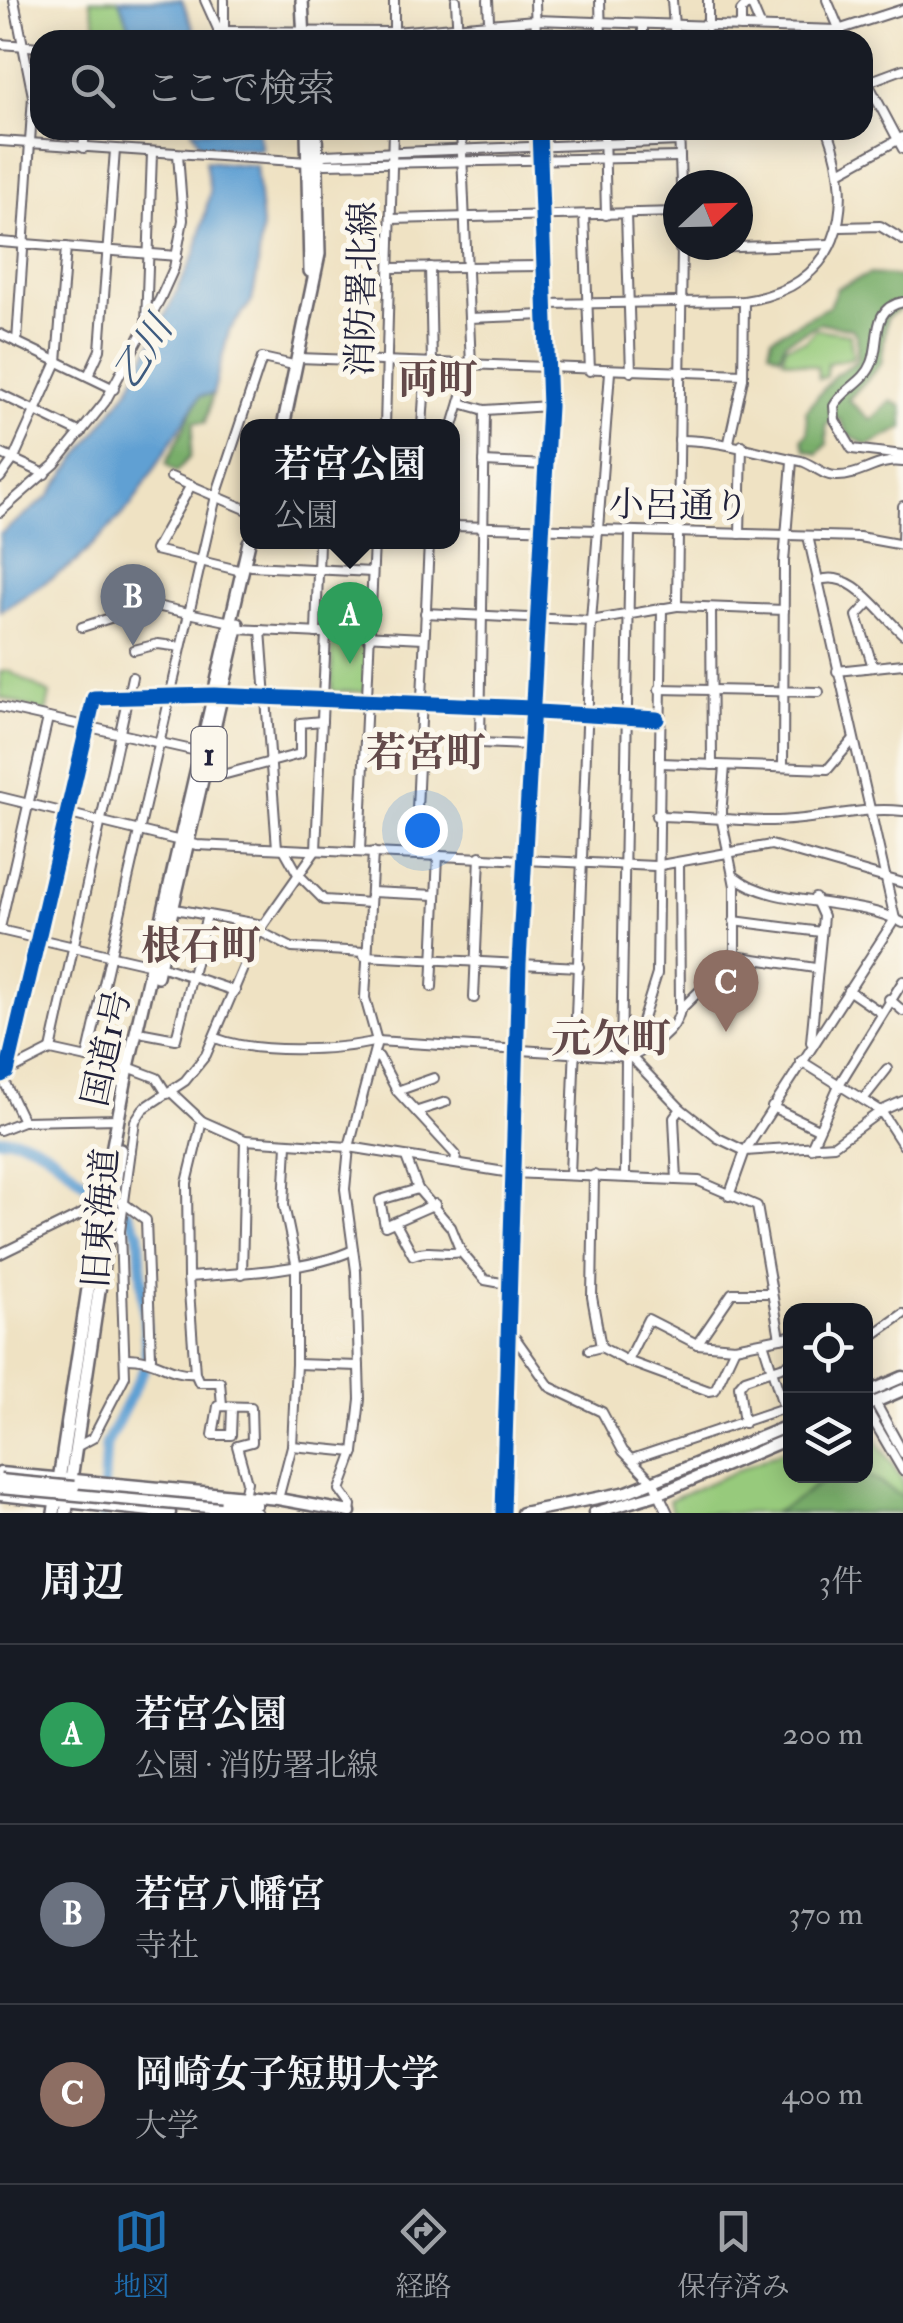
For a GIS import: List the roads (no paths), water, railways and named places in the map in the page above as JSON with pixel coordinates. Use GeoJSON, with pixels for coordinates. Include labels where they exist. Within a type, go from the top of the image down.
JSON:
{"type":"FeatureCollection","features":[{"type":"Feature","properties":{"kind":"highway"},"geometry":{"type":"LineString","coordinates":[[306,0],[307,30]]}},
{"type":"Feature","properties":{"kind":"highway"},"geometry":{"type":"LineString","coordinates":[[277,419],[320,254],[306,161],[307,140]]}},
{"type":"Feature","properties":{"kind":"highway"},"geometry":{"type":"LineString","coordinates":[[306,161],[313,140]]}},
{"type":"Feature","properties":{"kind":"highway"},"geometry":{"type":"LineString","coordinates":[[283,419],[294,361]]}},
{"type":"Feature","properties":{"kind":"highway","name":"国道1号"},"geometry":{"type":"LineString","coordinates":[[247,569],[248,549]]}},
{"type":"Feature","properties":{"kind":"highway","name":"国道1号"},"geometry":{"type":"LineString","coordinates":[[55,1508],[77,1485],[78,1446],[132,1069],[254,549]]}},
{"type":"Feature","properties":{"kind":"highway","name":"国道1号"},"geometry":{"type":"LineString","coordinates":[[55,1508],[57,1478],[108,1230],[102,1204],[118,1118],[144,1033],[156,965],[175,910],[201,752],[219,695]]}},
{"type":"Feature","properties":{"kind":"main road"},"geometry":{"type":"LineString","coordinates":[[873,1397],[903,1377]]}},
{"type":"Feature","properties":{"kind":"main road"},"geometry":{"type":"LineString","coordinates":[[873,1399],[903,1390]]}},
{"type":"Feature","properties":{"kind":"main road"},"geometry":{"type":"LineString","coordinates":[[522,1513],[656,1489],[783,1428]]}},
{"type":"Feature","properties":{"kind":"main road"},"geometry":{"type":"LineString","coordinates":[[594,1513],[783,1441]]}},
{"type":"Feature","properties":{"kind":"main road"},"geometry":{"type":"LineString","coordinates":[[1,1478],[57,1478],[77,1485],[103,1481],[278,1499],[350,1512]]}},
{"type":"Feature","properties":{"kind":"main road"},"geometry":{"type":"LineString","coordinates":[[1,1478],[77,1485],[256,1513]]}},
{"type":"Feature","properties":{"kind":"main road"},"geometry":{"type":"LineString","coordinates":[[1,1478],[220,1505],[366,1513]]}},
{"type":"Feature","properties":{"kind":"main road"},"geometry":{"type":"LineString","coordinates":[[0,1495],[33,1498],[55,1508],[170,1513]]}},
{"type":"Feature","properties":{"kind":"street"},"geometry":{"type":"LineString","coordinates":[[14,0],[30,84]]}},
{"type":"Feature","properties":{"kind":"street"},"geometry":{"type":"LineString","coordinates":[[205,0],[220,30]]}},
{"type":"Feature","properties":{"kind":"street"},"geometry":{"type":"LineString","coordinates":[[222,30],[224,0]]}},
{"type":"Feature","properties":{"kind":"street"},"geometry":{"type":"LineString","coordinates":[[394,0],[394,30]]}},
{"type":"Feature","properties":{"kind":"street"},"geometry":{"type":"LineString","coordinates":[[456,0],[458,30]]}},
{"type":"Feature","properties":{"kind":"street"},"geometry":{"type":"LineString","coordinates":[[488,0],[489,30]]}},
{"type":"Feature","properties":{"kind":"street"},"geometry":{"type":"LineString","coordinates":[[534,0],[536,30]]}},
{"type":"Feature","properties":{"kind":"street"},"geometry":{"type":"LineString","coordinates":[[600,0],[600,30]]}},
{"type":"Feature","properties":{"kind":"street"},"geometry":{"type":"LineString","coordinates":[[672,0],[674,30]]}},
{"type":"Feature","properties":{"kind":"street"},"geometry":{"type":"LineString","coordinates":[[708,0],[708,26]]}},
{"type":"Feature","properties":{"kind":"street"},"geometry":{"type":"LineString","coordinates":[[740,28],[740,10],[751,0],[761,27]]}},
{"type":"Feature","properties":{"kind":"street"},"geometry":{"type":"LineString","coordinates":[[827,0],[838,30]]}},
{"type":"Feature","properties":{"kind":"street"},"geometry":{"type":"LineString","coordinates":[[415,30],[535,20],[838,30],[903,10]]}},
{"type":"Feature","properties":{"kind":"street"},"geometry":{"type":"LineString","coordinates":[[643,24],[643,30]]}},
{"type":"Feature","properties":{"kind":"street"},"geometry":{"type":"LineString","coordinates":[[0,44],[30,46]]}},
{"type":"Feature","properties":{"kind":"street"},"geometry":{"type":"LineString","coordinates":[[873,76],[903,69]]}},
{"type":"Feature","properties":{"kind":"street"},"geometry":{"type":"LineString","coordinates":[[873,92],[903,150]]}},
{"type":"Feature","properties":{"kind":"street"},"geometry":{"type":"LineString","coordinates":[[842,170],[900,139]]}},
{"type":"Feature","properties":{"kind":"street"},"geometry":{"type":"LineString","coordinates":[[17,342],[32,140]]}},
{"type":"Feature","properties":{"kind":"street"},"geometry":{"type":"LineString","coordinates":[[84,140],[84,148]]}},
{"type":"Feature","properties":{"kind":"street","name":"消防署北線"},"geometry":{"type":"LineString","coordinates":[[385,419],[392,140]]}},
{"type":"Feature","properties":{"kind":"street"},"geometry":{"type":"LineString","coordinates":[[455,419],[470,366],[462,140]]}},
{"type":"Feature","properties":{"kind":"street"},"geometry":{"type":"LineString","coordinates":[[503,1513],[519,963],[549,406],[540,140]]}},
{"type":"Feature","properties":{"kind":"street"},"geometry":{"type":"LineString","coordinates":[[605,140],[606,215]]}},
{"type":"Feature","properties":{"kind":"street"},"geometry":{"type":"LineString","coordinates":[[544,304],[744,301],[774,293],[807,273],[842,227],[842,170],[832,140]]}},
{"type":"Feature","properties":{"kind":"street"},"geometry":{"type":"LineString","coordinates":[[0,141],[306,161],[324,155],[462,162],[680,157]]}},
{"type":"Feature","properties":{"kind":"street"},"geometry":{"type":"LineString","coordinates":[[391,158],[462,150],[680,141],[680,170]]}},
{"type":"Feature","properties":{"kind":"street"},"geometry":{"type":"LineString","coordinates":[[88,376],[100,350],[115,150]]}},
{"type":"Feature","properties":{"kind":"street"},"geometry":{"type":"LineString","coordinates":[[146,324],[152,153]]}},
{"type":"Feature","properties":{"kind":"street"},"geometry":{"type":"LineString","coordinates":[[0,512],[45,474],[114,389],[177,256],[184,220],[178,154]]}},
{"type":"Feature","properties":{"kind":"street"},"geometry":{"type":"LineString","coordinates":[[391,219],[663,213]]}},
{"type":"Feature","properties":{"kind":"street"},"geometry":{"type":"LineString","coordinates":[[626,214],[631,372]]}},
{"type":"Feature","properties":{"kind":"street"},"geometry":{"type":"LineString","coordinates":[[584,215],[590,371]]}},
{"type":"Feature","properties":{"kind":"street"},"geometry":{"type":"LineString","coordinates":[[842,227],[880,226],[903,240]]}},
{"type":"Feature","properties":{"kind":"street"},"geometry":{"type":"LineString","coordinates":[[0,242],[177,256]]}},
{"type":"Feature","properties":{"kind":"street"},"geometry":{"type":"LineString","coordinates":[[753,246],[830,244]]}},
{"type":"Feature","properties":{"kind":"street"},"geometry":{"type":"LineString","coordinates":[[0,478],[14,460],[57,362],[66,247]]}},
{"type":"Feature","properties":{"kind":"street"},"geometry":{"type":"LineString","coordinates":[[677,606],[681,260]]}},
{"type":"Feature","properties":{"kind":"street"},"geometry":{"type":"LineString","coordinates":[[391,268],[543,266]]}},
{"type":"Feature","properties":{"kind":"street"},"geometry":{"type":"LineString","coordinates":[[423,419],[429,364],[430,268]]}},
{"type":"Feature","properties":{"kind":"street"},"geometry":{"type":"LineString","coordinates":[[729,442],[743,374],[744,301]]}},
{"type":"Feature","properties":{"kind":"street"},"geometry":{"type":"LineString","coordinates":[[903,302],[895,304],[879,320],[873,362],[834,406],[835,420],[852,449],[903,458]]}},
{"type":"Feature","properties":{"kind":"street"},"geometry":{"type":"LineString","coordinates":[[469,318],[544,315]]}},
{"type":"Feature","properties":{"kind":"street"},"geometry":{"type":"LineString","coordinates":[[0,334],[114,389]]}},
{"type":"Feature","properties":{"kind":"street"},"geometry":{"type":"LineString","coordinates":[[242,419],[262,358],[743,374]]}},
{"type":"Feature","properties":{"kind":"street"},"geometry":{"type":"LineString","coordinates":[[570,1174],[586,715],[610,372]]}},
{"type":"Feature","properties":{"kind":"street"},"geometry":{"type":"LineString","coordinates":[[0,394],[82,433]]}},
{"type":"Feature","properties":{"kind":"street"},"geometry":{"type":"LineString","coordinates":[[460,404],[485,410],[549,406]]}},
{"type":"Feature","properties":{"kind":"street"},"geometry":{"type":"LineString","coordinates":[[485,410],[480,743],[530,745]]}},
{"type":"Feature","properties":{"kind":"street"},"geometry":{"type":"LineString","coordinates":[[87,1058],[200,560],[240,424]]}},
{"type":"Feature","properties":{"kind":"street"},"geometry":{"type":"LineString","coordinates":[[679,440],[742,444],[792,462],[804,461],[834,476],[854,475],[879,462],[903,458]]}},
{"type":"Feature","properties":{"kind":"street"},"geometry":{"type":"LineString","coordinates":[[740,534],[742,444]]}},
{"type":"Feature","properties":{"kind":"street"},"geometry":{"type":"LineString","coordinates":[[0,453],[45,474]]}},
{"type":"Feature","properties":{"kind":"street"},"geometry":{"type":"LineString","coordinates":[[484,462],[546,465]]}},
{"type":"Feature","properties":{"kind":"street"},"geometry":{"type":"LineString","coordinates":[[783,767],[781,691],[792,462]]}},
{"type":"Feature","properties":{"kind":"street"},"geometry":{"type":"LineString","coordinates":[[172,477],[240,506]]}},
{"type":"Feature","properties":{"kind":"street"},"geometry":{"type":"LineString","coordinates":[[191,485],[155,550],[247,569],[372,572]]}},
{"type":"Feature","properties":{"kind":"street"},"geometry":{"type":"LineString","coordinates":[[902,545],[903,506]]}},
{"type":"Feature","properties":{"kind":"street","name":"小呂通り"},"geometry":{"type":"LineString","coordinates":[[460,526],[786,535],[902,545]]}},
{"type":"Feature","properties":{"kind":"street"},"geometry":{"type":"LineString","coordinates":[[625,1176],[624,716],[630,532]]}},
{"type":"Feature","properties":{"kind":"street"},"geometry":{"type":"LineString","coordinates":[[808,536],[884,877],[899,921]]}},
{"type":"Feature","properties":{"kind":"street"},"geometry":{"type":"LineString","coordinates":[[316,850],[322,722],[318,549]]}},
{"type":"Feature","properties":{"kind":"street"},"geometry":{"type":"LineString","coordinates":[[360,852],[374,549]]}},
{"type":"Feature","properties":{"kind":"street"},"geometry":{"type":"LineString","coordinates":[[415,854],[428,549]]}},
{"type":"Feature","properties":{"kind":"street"},"geometry":{"type":"LineString","coordinates":[[817,581],[830,576],[845,580],[903,634]]}},
{"type":"Feature","properties":{"kind":"street"},"geometry":{"type":"LineString","coordinates":[[870,602],[857,616],[873,667]]}},
{"type":"Feature","properties":{"kind":"street"},"geometry":{"type":"LineString","coordinates":[[82,627],[151,605],[261,630],[424,638]]}},
{"type":"Feature","properties":{"kind":"street"},"geometry":{"type":"LineString","coordinates":[[425,612],[591,621],[677,606],[784,610]]}},
{"type":"Feature","properties":{"kind":"street"},"geometry":{"type":"LineString","coordinates":[[626,1057],[657,974],[657,718],[662,608]]}},
{"type":"Feature","properties":{"kind":"street"},"geometry":{"type":"LineString","coordinates":[[711,608],[712,766]]}},
{"type":"Feature","properties":{"kind":"street"},"geometry":{"type":"LineString","coordinates":[[261,630],[280,848],[298,874],[324,900],[370,904]]}},
{"type":"Feature","properties":{"kind":"street"},"geometry":{"type":"LineString","coordinates":[[134,650],[158,644],[180,647]]}},
{"type":"Feature","properties":{"kind":"street"},"geometry":{"type":"LineString","coordinates":[[838,671],[903,664]]}},
{"type":"Feature","properties":{"kind":"street"},"geometry":{"type":"LineString","coordinates":[[50,1050],[132,677]]}},
{"type":"Feature","properties":{"kind":"street"},"geometry":{"type":"LineString","coordinates":[[659,689],[818,692]]}},
{"type":"Feature","properties":{"kind":"street"},"geometry":{"type":"LineString","coordinates":[[24,1121],[3,1074],[90,700],[219,695],[531,708],[657,718]]}},
{"type":"Feature","properties":{"kind":"street"},"geometry":{"type":"LineString","coordinates":[[0,707],[201,752]]}},
{"type":"Feature","properties":{"kind":"street"},"geometry":{"type":"LineString","coordinates":[[48,718],[0,929],[156,965],[235,991]]}},
{"type":"Feature","properties":{"kind":"street"},"geometry":{"type":"LineString","coordinates":[[205,770],[226,774],[300,754],[300,723],[322,722]]}},
{"type":"Feature","properties":{"kind":"street"},"geometry":{"type":"LineString","coordinates":[[660,764],[828,770],[852,740]]}},
{"type":"Feature","properties":{"kind":"street"},"geometry":{"type":"LineString","coordinates":[[680,1010],[735,956],[734,876],[722,816],[725,766]]}},
{"type":"Feature","properties":{"kind":"street"},"geometry":{"type":"LineString","coordinates":[[0,797],[185,841],[655,866],[786,846],[903,883]]}},
{"type":"Feature","properties":{"kind":"street"},"geometry":{"type":"LineString","coordinates":[[656,816],[799,820],[868,807],[903,810]]}},
{"type":"Feature","properties":{"kind":"street","name":"旧東海道"},"geometry":{"type":"LineString","coordinates":[[78,1446],[93,1438],[125,1376],[126,1358],[108,1230],[122,1202],[138,1114],[194,1072],[215,1038],[261,928],[316,850]]}},
{"type":"Feature","properties":{"kind":"street"},"geometry":{"type":"LineString","coordinates":[[350,1512],[351,1504],[340,1490],[354,1452],[359,1366],[346,1189],[349,1147],[377,1042],[364,998],[374,852]]}},
{"type":"Feature","properties":{"kind":"street"},"geometry":{"type":"LineString","coordinates":[[432,987],[438,855]]}},
{"type":"Feature","properties":{"kind":"street"},"geometry":{"type":"LineString","coordinates":[[474,998],[480,856]]}},
{"type":"Feature","properties":{"kind":"street"},"geometry":{"type":"LineString","coordinates":[[215,1038],[249,1046],[350,1048],[377,1042],[626,1057],[678,1022],[679,862]]}},
{"type":"Feature","properties":{"kind":"street"},"geometry":{"type":"LineString","coordinates":[[734,876],[755,890],[815,898],[899,921]]}},
{"type":"Feature","properties":{"kind":"street"},"geometry":{"type":"LineString","coordinates":[[371,892],[436,896]]}},
{"type":"Feature","properties":{"kind":"street"},"geometry":{"type":"LineString","coordinates":[[810,1046],[823,916],[815,898]]}},
{"type":"Feature","properties":{"kind":"street"},"geometry":{"type":"LineString","coordinates":[[175,910],[261,928],[292,948],[434,960],[579,966]]}},
{"type":"Feature","properties":{"kind":"street"},"geometry":{"type":"LineString","coordinates":[[144,1033],[176,1039],[207,915]]}},
{"type":"Feature","properties":{"kind":"street"},"geometry":{"type":"LineString","coordinates":[[734,921],[821,932]]}},
{"type":"Feature","properties":{"kind":"street"},"geometry":{"type":"LineString","coordinates":[[729,1196],[745,1151],[801,1060],[899,921]]}},
{"type":"Feature","properties":{"kind":"street"},"geometry":{"type":"LineString","coordinates":[[735,956],[815,968]]}},
{"type":"Feature","properties":{"kind":"street"},"geometry":{"type":"LineString","coordinates":[[811,1148],[840,1082],[903,980]]}},
{"type":"Feature","properties":{"kind":"street"},"geometry":{"type":"LineString","coordinates":[[848,990],[880,1012]]}},
{"type":"Feature","properties":{"kind":"street"},"geometry":{"type":"LineString","coordinates":[[889,999],[903,1011]]}},
{"type":"Feature","properties":{"kind":"street"},"geometry":{"type":"LineString","coordinates":[[3,1074],[50,1050],[157,1078],[202,1122],[245,1140],[349,1147],[511,1173],[699,1181],[757,1206],[780,1338]]}},
{"type":"Feature","properties":{"kind":"street"},"geometry":{"type":"LineString","coordinates":[[373,1058],[380,1057],[397,1090],[456,1156],[456,1163]]}},
{"type":"Feature","properties":{"kind":"street"},"geometry":{"type":"LineString","coordinates":[[626,1057],[718,1138],[745,1151],[834,1144],[881,1111],[903,1101]]}},
{"type":"Feature","properties":{"kind":"street"},"geometry":{"type":"LineString","coordinates":[[801,1060],[881,1111],[903,1145]]}},
{"type":"Feature","properties":{"kind":"street"},"geometry":{"type":"LineString","coordinates":[[864,1098],[887,1069]]}},
{"type":"Feature","properties":{"kind":"street"},"geometry":{"type":"LineString","coordinates":[[397,1090],[434,1078]]}},
{"type":"Feature","properties":{"kind":"street"},"geometry":{"type":"LineString","coordinates":[[418,1111],[446,1102]]}},
{"type":"Feature","properties":{"kind":"street"},"geometry":{"type":"LineString","coordinates":[[772,1107],[818,1129]]}},
{"type":"Feature","properties":{"kind":"street"},"geometry":{"type":"LineString","coordinates":[[677,1180],[674,1118],[681,1108]]}},
{"type":"Feature","properties":{"kind":"street"},"geometry":{"type":"LineString","coordinates":[[0,1130],[24,1121],[118,1118]]}},
{"type":"Feature","properties":{"kind":"street"},"geometry":{"type":"LineString","coordinates":[[202,1122],[187,1183],[188,1276],[196,1373],[198,1382],[220,1382],[227,1406],[251,1407],[252,1442],[238,1446],[247,1482],[244,1496]]}},
{"type":"Feature","properties":{"kind":"street"},"geometry":{"type":"LineString","coordinates":[[242,1274],[245,1140]]}},
{"type":"Feature","properties":{"kind":"street"},"geometry":{"type":"LineString","coordinates":[[278,1499],[292,1446],[296,1364],[296,1263],[284,1205],[287,1144]]}},
{"type":"Feature","properties":{"kind":"street"},"geometry":{"type":"LineString","coordinates":[[406,1157],[418,1189],[452,1227],[460,1252],[485,1280],[507,1284]]}},
{"type":"Feature","properties":{"kind":"street"},"geometry":{"type":"LineString","coordinates":[[594,1176],[592,1297],[601,1346],[626,1361],[709,1392],[715,1390],[735,1347]]}},
{"type":"Feature","properties":{"kind":"street"},"geometry":{"type":"LineString","coordinates":[[418,1189],[380,1200],[386,1226],[435,1204]]}},
{"type":"Feature","properties":{"kind":"street"},"geometry":{"type":"LineString","coordinates":[[122,1202],[146,1220],[150,1357]]}},
{"type":"Feature","properties":{"kind":"street"},"geometry":{"type":"LineString","coordinates":[[0,1254],[102,1204]]}},
{"type":"Feature","properties":{"kind":"street"},"geometry":{"type":"LineString","coordinates":[[396,1224],[413,1255],[430,1249],[448,1255],[460,1252]]}},
{"type":"Feature","properties":{"kind":"street"},"geometry":{"type":"LineString","coordinates":[[188,1276],[242,1274],[336,1258],[353,1250]]}},
{"type":"Feature","properties":{"kind":"street"},"geometry":{"type":"LineString","coordinates":[[697,1344],[732,1293],[770,1293]]}},
{"type":"Feature","properties":{"kind":"street"},"geometry":{"type":"LineString","coordinates":[[873,1335],[903,1314]]}},
{"type":"Feature","properties":{"kind":"street"},"geometry":{"type":"LineString","coordinates":[[626,1361],[648,1318],[697,1344],[735,1347],[783,1337]]}},
{"type":"Feature","properties":{"kind":"street"},"geometry":{"type":"LineString","coordinates":[[506,1337],[516,1339],[535,1373],[550,1388],[602,1412],[656,1489],[668,1513]]}},
{"type":"Feature","properties":{"kind":"street"},"geometry":{"type":"LineString","coordinates":[[763,1342],[769,1371],[783,1399]]}},
{"type":"Feature","properties":{"kind":"street"},"geometry":{"type":"LineString","coordinates":[[589,1350],[601,1346]]}},
{"type":"Feature","properties":{"kind":"street"},"geometry":{"type":"LineString","coordinates":[[126,1358],[150,1357],[175,1372],[196,1373]]}},
{"type":"Feature","properties":{"kind":"street"},"geometry":{"type":"LineString","coordinates":[[296,1364],[359,1366]]}},
{"type":"Feature","properties":{"kind":"street"},"geometry":{"type":"LineString","coordinates":[[744,1423],[738,1386],[783,1366]]}},
{"type":"Feature","properties":{"kind":"street"},"geometry":{"type":"LineString","coordinates":[[632,1459],[783,1408]]}},
{"type":"Feature","properties":{"kind":"street"},"geometry":{"type":"LineString","coordinates":[[873,1410],[903,1453]]}},
{"type":"Feature","properties":{"kind":"street"},"geometry":{"type":"LineString","coordinates":[[873,1413],[903,1471]]}},
{"type":"Feature","properties":{"kind":"street"},"geometry":{"type":"LineString","coordinates":[[292,1446],[354,1452]]}},
{"type":"Feature","properties":{"kind":"water"},"geometry":{"type":"Polygon","coordinates":[[[119,0],[182,0],[194,30],[131,30],[119,0]]]}},
{"type":"Feature","properties":{"kind":"water"},"geometry":{"type":"Polygon","coordinates":[[[198,140],[260,140],[262,150],[201,146],[198,140]]]}},
{"type":"Feature","properties":{"kind":"water"},"geometry":{"type":"Polygon","coordinates":[[[205,161],[256,166],[262,226],[252,301],[229,331],[213,394],[200,396],[131,506],[76,562],[0,612],[0,534],[48,497],[130,387],[196,252],[210,192],[205,161]]]}},
{"type":"Feature","properties":{"kind":"waterway"},"geometry":{"type":"LineString","coordinates":[[0,1139],[14,1139],[40,1148],[96,1192]]}},
{"type":"Feature","properties":{"kind":"waterway"},"geometry":{"type":"LineString","coordinates":[[102,1513],[106,1445],[147,1363],[139,1234],[127,1212]]}},
{"type":"Feature","properties":{"kind":"place","name":"若宮八幡宮"},"geometry":{"type":"Point","coordinates":[133,646]}},
{"type":"Feature","properties":{"kind":"place","name":"若宮公園"},"geometry":{"type":"Point","coordinates":[350,664]}},
{"type":"Feature","properties":{"kind":"place","name":"岡崎女子短期大学"},"geometry":{"type":"Point","coordinates":[726,1032]}},
{"type":"Feature","properties":{"kind":"district","name":"両町"},"geometry":{"type":"Point","coordinates":[438,379]}},
{"type":"Feature","properties":{"kind":"district","name":"若宮町"},"geometry":{"type":"Point","coordinates":[426,752]}},
{"type":"Feature","properties":{"kind":"district","name":"根石町"},"geometry":{"type":"Point","coordinates":[201,945]}},
{"type":"Feature","properties":{"kind":"district","name":"元欠町"},"geometry":{"type":"Point","coordinates":[611,1038]}},
{"type":"Feature","properties":{"kind":"water label","name":"乙川"},"geometry":{"type":"Point","coordinates":[142,352]}}]}
